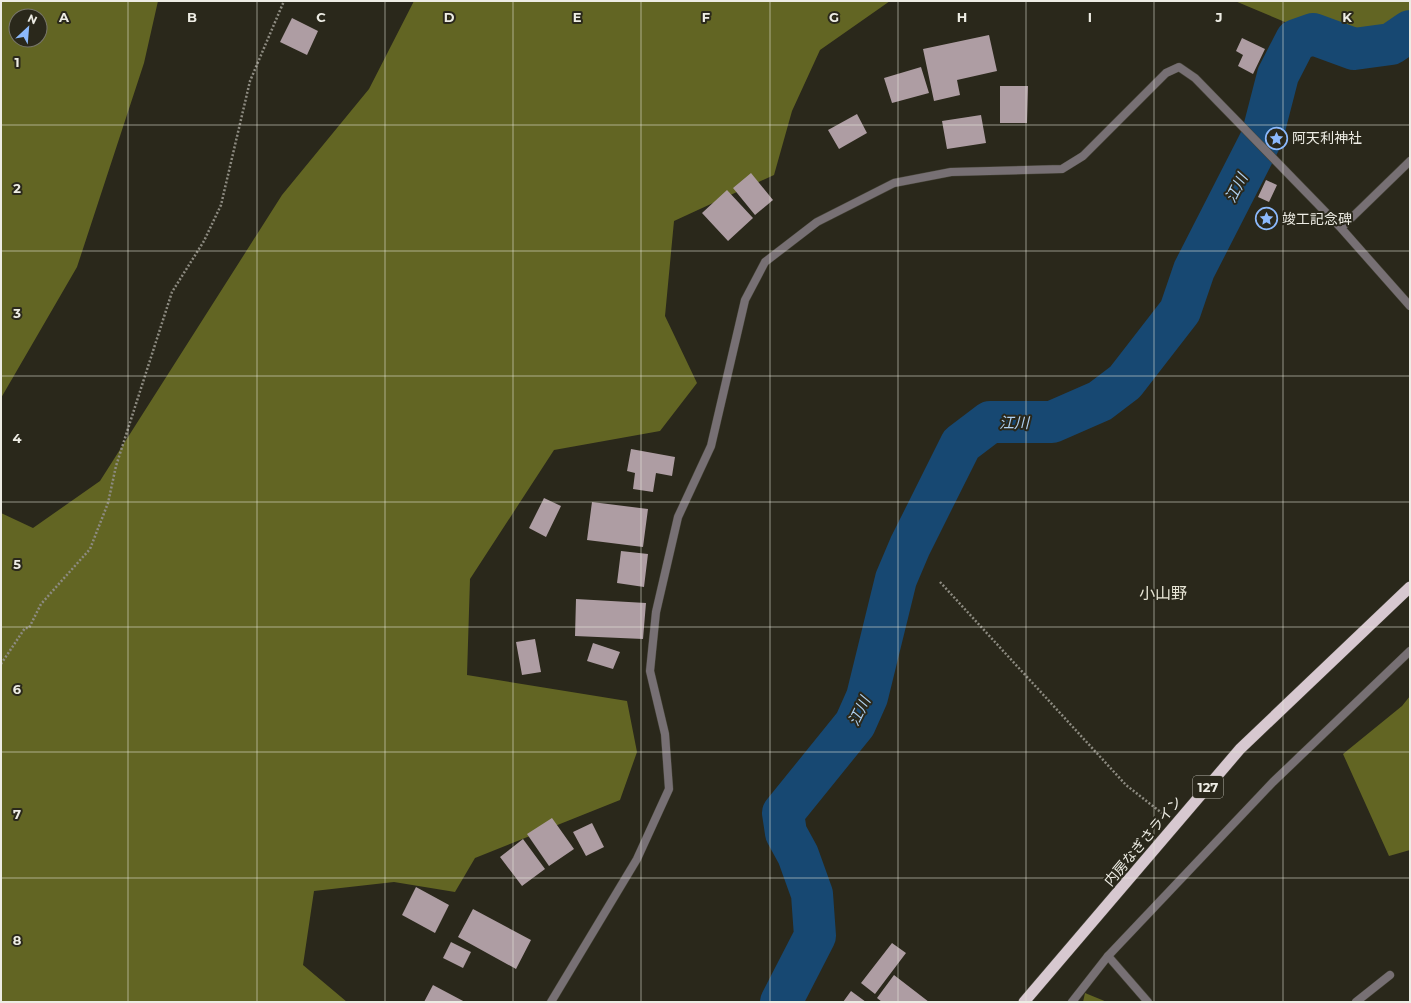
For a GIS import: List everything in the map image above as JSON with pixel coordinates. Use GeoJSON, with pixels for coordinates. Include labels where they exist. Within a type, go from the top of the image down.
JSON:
{"type":"FeatureCollection","features":[{"type":"Feature","properties":{"kind":"highway","name":"内房なぎさライン"},"geometry":{"type":"LineString","coordinates":[[1024,1002],[1240,749],[1410,587]]}},
{"type":"Feature","properties":{"kind":"street"},"geometry":{"type":"LineString","coordinates":[[551,1002],[637,858],[669,789],[665,734],[650,672],[656,612],[678,517],[711,446],[744,300],[765,262],[817,222],[894,184],[951,172],[1062,169],[1083,156],[1166,73],[1179,67],[1195,78],[1341,228],[1410,306]]}},
{"type":"Feature","properties":{"kind":"street"},"geometry":{"type":"LineString","coordinates":[[1341,228],[1410,161]]}},
{"type":"Feature","properties":{"kind":"street"},"geometry":{"type":"LineString","coordinates":[[1072,1002],[1108,956],[1273,782],[1410,651]]}},
{"type":"Feature","properties":{"kind":"street"},"geometry":{"type":"LineString","coordinates":[[1108,956],[1148,1002]]}},
{"type":"Feature","properties":{"kind":"street"},"geometry":{"type":"LineString","coordinates":[[1356,1002],[1390,975]]}},
{"type":"Feature","properties":{"kind":"path"},"geometry":{"type":"LineString","coordinates":[[1,664],[25,628],[29,628],[41,604],[90,549],[108,503],[116,466],[172,292],[204,241],[221,205],[250,81],[284,1]]}},
{"type":"Feature","properties":{"kind":"path"},"geometry":{"type":"LineString","coordinates":[[940,582],[1126,785],[1176,824]]}},
{"type":"Feature","properties":{"kind":"shaded area"},"geometry":{"type":"Polygon","coordinates":[[[1,1],[158,1],[144,63],[77,267],[1,398],[1,1]]]}},
{"type":"Feature","properties":{"kind":"shaded area"},"geometry":{"type":"Polygon","coordinates":[[[414,1],[890,1],[820,50],[792,111],[774,175],[674,221],[665,316],[697,383],[660,431],[554,450],[470,579],[467,675],[627,701],[637,752],[620,800],[475,858],[455,892],[394,882],[314,891],[303,965],[347,1002],[1,1002],[1,513],[33,528],[100,481],[282,195],[369,89],[414,1]]]}},
{"type":"Feature","properties":{"kind":"shaded area"},"geometry":{"type":"Polygon","coordinates":[[[1235,1],[1410,1],[1410,49],[1378,61],[1235,1]]]}},
{"type":"Feature","properties":{"kind":"shaded area"},"geometry":{"type":"Polygon","coordinates":[[[1410,696],[1410,850],[1389,856],[1343,754],[1402,706],[1410,696]]]}},
{"type":"Feature","properties":{"kind":"shaded area"},"geometry":{"type":"Polygon","coordinates":[[[1085,993],[1107,1002],[1083,1002],[1085,993]]]}},
{"type":"Feature","properties":{"kind":"building"},"geometry":{"type":"Polygon","coordinates":[[[292,18],[318,31],[307,55],[280,42],[292,18]]]}},
{"type":"Feature","properties":{"kind":"building"},"geometry":{"type":"Polygon","coordinates":[[[989,35],[997,71],[957,80],[960,95],[934,101],[923,49],[989,35]]]}},
{"type":"Feature","properties":{"kind":"building"},"geometry":{"type":"Polygon","coordinates":[[[1242,38],[1265,49],[1253,74],[1238,66],[1243,55],[1236,51],[1242,38]]]}},
{"type":"Feature","properties":{"kind":"building"},"geometry":{"type":"Polygon","coordinates":[[[921,67],[929,93],[892,103],[884,78],[921,67]]]}},
{"type":"Feature","properties":{"kind":"building"},"geometry":{"type":"Polygon","coordinates":[[[1000,86],[1028,86],[1027,123],[1000,123],[1000,86]]]}},
{"type":"Feature","properties":{"kind":"building"},"geometry":{"type":"Polygon","coordinates":[[[857,114],[867,133],[839,149],[828,130],[857,114]]]}},
{"type":"Feature","properties":{"kind":"building"},"geometry":{"type":"Polygon","coordinates":[[[981,115],[986,143],[947,149],[942,121],[981,115]]]}},
{"type":"Feature","properties":{"kind":"building"},"geometry":{"type":"Polygon","coordinates":[[[751,173],[773,200],[755,215],[733,188],[751,173]]]}},
{"type":"Feature","properties":{"kind":"building"},"geometry":{"type":"Polygon","coordinates":[[[1266,180],[1277,185],[1269,202],[1258,197],[1266,180]]]}},
{"type":"Feature","properties":{"kind":"building"},"geometry":{"type":"Polygon","coordinates":[[[727,190],[753,218],[728,241],[702,213],[727,190]]]}},
{"type":"Feature","properties":{"kind":"building"},"geometry":{"type":"Polygon","coordinates":[[[631,449],[675,457],[672,476],[656,473],[653,492],[633,489],[635,473],[627,471],[631,449]]]}},
{"type":"Feature","properties":{"kind":"building"},"geometry":{"type":"Polygon","coordinates":[[[544,498],[561,506],[546,537],[529,528],[544,498]]]}},
{"type":"Feature","properties":{"kind":"building"},"geometry":{"type":"Polygon","coordinates":[[[592,502],[648,509],[643,547],[587,540],[592,502]]]}},
{"type":"Feature","properties":{"kind":"building"},"geometry":{"type":"Polygon","coordinates":[[[621,551],[648,554],[644,587],[617,583],[621,551]]]}},
{"type":"Feature","properties":{"kind":"building"},"geometry":{"type":"Polygon","coordinates":[[[576,599],[646,603],[643,639],[575,636],[576,599]]]}},
{"type":"Feature","properties":{"kind":"building"},"geometry":{"type":"Polygon","coordinates":[[[535,639],[541,672],[522,675],[516,642],[535,639]]]}},
{"type":"Feature","properties":{"kind":"building"},"geometry":{"type":"Polygon","coordinates":[[[593,643],[620,652],[613,669],[587,661],[593,643]]]}},
{"type":"Feature","properties":{"kind":"building"},"geometry":{"type":"Polygon","coordinates":[[[552,818],[574,849],[549,866],[527,834],[552,818]]]}},
{"type":"Feature","properties":{"kind":"building"},"geometry":{"type":"Polygon","coordinates":[[[592,823],[604,847],[586,856],[573,832],[592,823]]]}},
{"type":"Feature","properties":{"kind":"building"},"geometry":{"type":"Polygon","coordinates":[[[523,839],[545,869],[522,886],[500,857],[523,839]]]}},
{"type":"Feature","properties":{"kind":"building"},"geometry":{"type":"Polygon","coordinates":[[[416,887],[449,905],[435,933],[402,915],[416,887]]]}},
{"type":"Feature","properties":{"kind":"building"},"geometry":{"type":"Polygon","coordinates":[[[473,909],[531,940],[516,969],[458,937],[473,909]]]}},
{"type":"Feature","properties":{"kind":"building"},"geometry":{"type":"Polygon","coordinates":[[[451,942],[471,952],[463,968],[443,958],[451,942]]]}},
{"type":"Feature","properties":{"kind":"building"},"geometry":{"type":"Polygon","coordinates":[[[892,943],[906,953],[875,994],[861,983],[892,943]]]}},
{"type":"Feature","properties":{"kind":"building"},"geometry":{"type":"Polygon","coordinates":[[[894,975],[929,1002],[882,1002],[877,998],[894,975]]]}},
{"type":"Feature","properties":{"kind":"building"},"geometry":{"type":"Polygon","coordinates":[[[433,985],[465,1002],[424,1002],[433,985]]]}},
{"type":"Feature","properties":{"kind":"building"},"geometry":{"type":"Polygon","coordinates":[[[851,991],[866,1002],[843,1002],[851,991]]]}},
{"type":"Feature","properties":{"kind":"waterway","name":"江川"},"geometry":{"type":"LineString","coordinates":[[781,1002],[815,936],[812,894],[798,855],[786,833],[783,813],[855,724],[867,697],[896,579],[910,546],[961,444],[990,422],[1052,422],[1100,401],[1125,382],[1180,311],[1194,270],[1262,137],[1278,75],[1296,40],[1313,34],[1354,49],[1391,44],[1410,31]]}},
{"type":"Feature","properties":{"kind":"place","name":"阿天利神社"},"geometry":{"type":"Point","coordinates":[1277,138]}},
{"type":"Feature","properties":{"kind":"place","name":"竣工記念碑"},"geometry":{"type":"Point","coordinates":[1267,219]}},
{"type":"Feature","properties":{"kind":"district","name":"小山野"},"geometry":{"type":"Point","coordinates":[1163,593]}}]}
